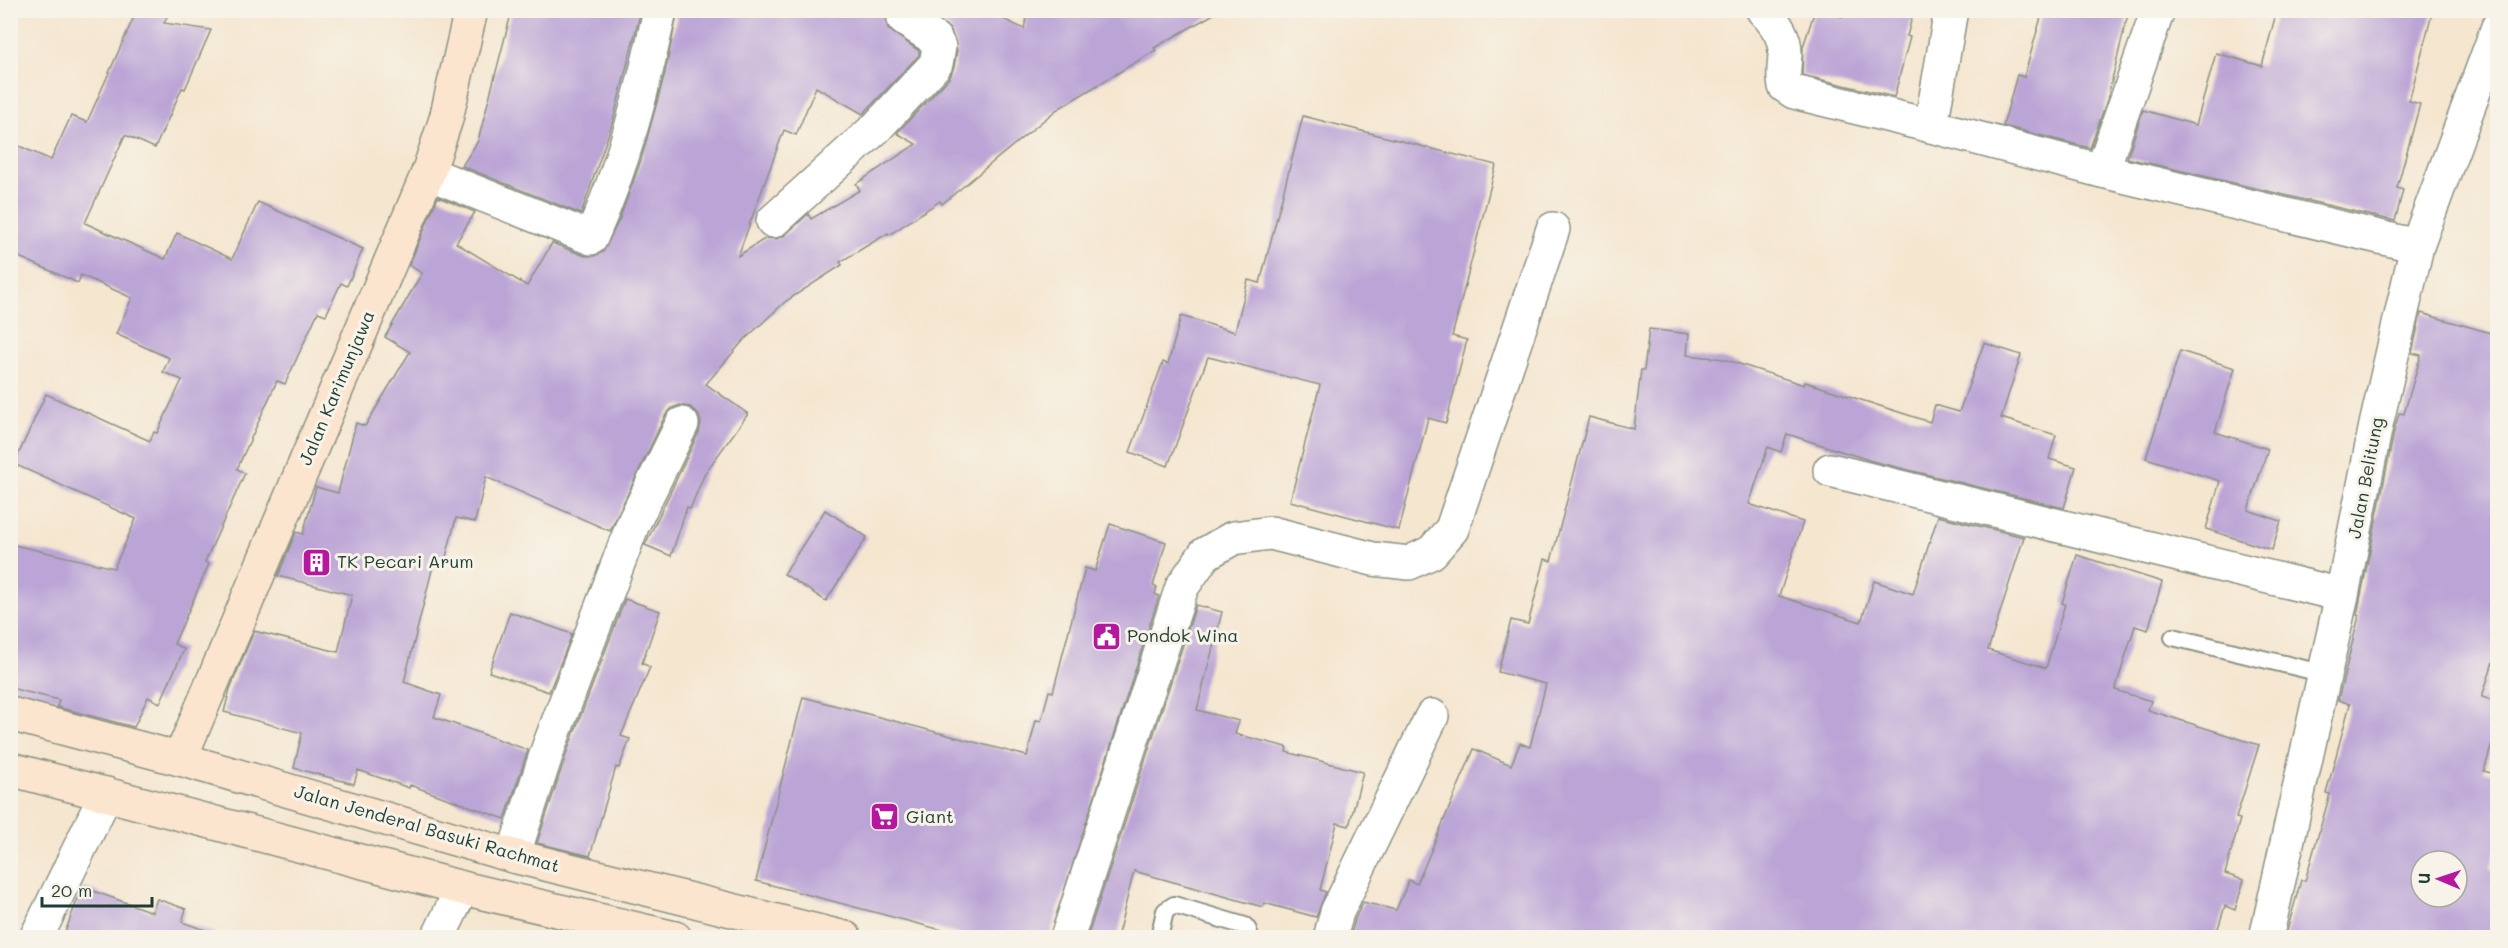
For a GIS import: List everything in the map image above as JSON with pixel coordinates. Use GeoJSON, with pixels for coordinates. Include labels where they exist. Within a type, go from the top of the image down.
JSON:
{"type":"FeatureCollection","features":[{"type":"Feature","properties":{"kind":"main road","name":"Jalan Karimunjawa"},"geometry":{"type":"LineString","coordinates":[[180,759],[428,173],[446,119],[471,10]]}},
{"type":"Feature","properties":{"kind":"main road","name":"Jalan Jenderal Basuki Rachmat"},"geometry":{"type":"LineString","coordinates":[[10,714],[180,759],[513,856],[845,938]]}},
{"type":"Feature","properties":{"kind":"main road"},"geometry":{"type":"LineString","coordinates":[[10,769],[462,888],[675,938]]}},
{"type":"Feature","properties":{"kind":"street"},"geometry":{"type":"LineString","coordinates":[[428,173],[591,238],[610,196],[631,134],[660,10]]}},
{"type":"Feature","properties":{"kind":"street"},"geometry":{"type":"LineString","coordinates":[[773,221],[877,127],[936,64],[939,47],[935,39],[910,25],[904,19],[903,10]]}},
{"type":"Feature","properties":{"kind":"street"},"geometry":{"type":"LineString","coordinates":[[1763,10],[1774,22],[1783,42],[1785,50],[1783,79],[1788,90],[2102,171],[2417,246]]}},
{"type":"Feature","properties":{"kind":"street"},"geometry":{"type":"LineString","coordinates":[[1931,126],[1951,10]]}},
{"type":"Feature","properties":{"kind":"street"},"geometry":{"type":"LineString","coordinates":[[2102,171],[2158,10]]}},
{"type":"Feature","properties":{"kind":"street","name":"Jalan Belitung"},"geometry":{"type":"LineString","coordinates":[[2266,938],[2342,595],[2376,425],[2417,246],[2495,41]]}},
{"type":"Feature","properties":{"kind":"street"},"geometry":{"type":"LineString","coordinates":[[1067,938],[1182,587],[1205,555],[1233,538],[1270,533],[1373,559],[1409,563],[1432,552],[1452,529],[1553,229]]}},
{"type":"Feature","properties":{"kind":"street"},"geometry":{"type":"LineString","coordinates":[[513,856],[549,746],[625,544],[682,424]]}},
{"type":"Feature","properties":{"kind":"street"},"geometry":{"type":"LineString","coordinates":[[1830,470],[2342,595]]}},
{"type":"Feature","properties":{"kind":"street"},"geometry":{"type":"LineString","coordinates":[[1330,938],[1337,912],[1432,716]]}},
{"type":"Feature","properties":{"kind":"street"},"geometry":{"type":"LineString","coordinates":[[36,938],[106,794]]}},
{"type":"Feature","properties":{"kind":"street"},"geometry":{"type":"LineString","coordinates":[[438,938],[462,888]]}},
{"type":"Feature","properties":{"kind":"lane"},"geometry":{"type":"LineString","coordinates":[[2173,637],[2325,674]]}},
{"type":"Feature","properties":{"kind":"lane"},"geometry":{"type":"LineString","coordinates":[[1159,938],[1165,911],[1174,904],[1245,926],[1248,930],[1247,938]]}},
{"type":"Feature","properties":{"kind":"building"},"geometry":{"type":"Polygon","coordinates":[[[137,10],[170,10],[164,23],[211,30],[185,89],[182,88],[155,148],[125,135],[85,223],[165,259],[177,233],[232,259],[258,202],[363,249],[347,286],[341,283],[326,315],[318,312],[285,384],[277,381],[237,469],[245,473],[205,562],[209,564],[174,644],[184,649],[160,703],[148,697],[134,727],[57,707],[59,700],[10,688],[10,544],[114,568],[136,519],[14,464],[46,394],[150,441],[154,432],[157,433],[182,380],[163,372],[169,358],[116,334],[132,298],[81,275],[78,283],[10,253],[10,142],[51,160],[71,116],[87,122],[137,10]]]}},
{"type":"Feature","properties":{"kind":"building"},"geometry":{"type":"Polygon","coordinates":[[[512,10],[641,10],[613,121],[581,214],[462,166],[478,141],[512,10]]]}},
{"type":"Feature","properties":{"kind":"building"},"geometry":{"type":"Polygon","coordinates":[[[678,10],[885,10],[888,29],[919,51],[919,55],[863,114],[816,87],[796,135],[784,130],[738,256],[766,238],[776,239],[785,235],[808,214],[811,219],[860,190],[856,184],[916,144],[897,133],[950,77],[957,50],[951,30],[925,10],[985,10],[1024,29],[1028,10],[1221,10],[1154,48],[1156,50],[1056,110],[942,204],[940,201],[889,235],[888,233],[840,262],[842,265],[786,301],[743,341],[706,384],[748,414],[705,473],[690,509],[687,507],[671,556],[645,545],[699,432],[701,422],[698,414],[690,407],[680,405],[672,408],[665,416],[610,531],[486,477],[475,522],[456,518],[444,565],[434,562],[404,682],[441,695],[434,717],[528,750],[505,819],[410,785],[409,788],[358,770],[354,784],[294,768],[302,733],[224,712],[230,689],[254,631],[338,652],[352,595],[278,576],[296,532],[303,534],[316,487],[338,493],[356,423],[365,426],[410,352],[385,337],[422,273],[409,265],[438,197],[475,212],[456,243],[527,286],[552,243],[585,256],[594,256],[603,252],[620,218],[641,160],[665,73],[678,10]]]}},
{"type":"Feature","properties":{"kind":"building"},"geometry":{"type":"Polygon","coordinates":[[[1815,10],[1843,17],[1845,10],[1914,10],[1907,36],[1910,37],[1894,97],[1802,75],[1803,47],[1815,10]]]}},
{"type":"Feature","properties":{"kind":"building"},"geometry":{"type":"Polygon","coordinates":[[[2043,10],[2129,10],[2107,100],[2090,148],[2003,126],[2017,75],[2024,77],[2043,10]]]}},
{"type":"Feature","properties":{"kind":"building"},"geometry":{"type":"Polygon","coordinates":[[[2277,10],[2433,10],[2409,101],[2420,104],[2397,188],[2403,190],[2395,221],[2127,158],[2143,110],[2196,125],[2216,53],[2262,66],[2277,10]]]}},
{"type":"Feature","properties":{"kind":"building"},"geometry":{"type":"Polygon","coordinates":[[[1303,116],[1496,165],[1452,336],[1467,340],[1446,423],[1428,418],[1399,530],[1290,501],[1320,385],[1208,357],[1168,466],[1130,452],[1163,362],[1168,364],[1181,316],[1235,332],[1248,280],[1260,283],[1303,116]]]}},
{"type":"Feature","properties":{"kind":"building"},"geometry":{"type":"Polygon","coordinates":[[[2421,313],[2498,335],[2498,646],[2482,697],[2498,702],[2498,724],[2484,771],[2498,775],[2498,844],[2490,869],[2498,871],[2498,938],[2285,938],[2301,880],[2305,881],[2330,794],[2326,793],[2350,704],[2338,700],[2359,616],[2357,615],[2395,427],[2399,413],[2404,414],[2421,355],[2412,353],[2421,313]]]}},
{"type":"Feature","properties":{"kind":"building"},"geometry":{"type":"Polygon","coordinates":[[[1649,329],[1689,334],[1687,355],[1724,359],[1930,422],[1935,405],[1959,412],[1984,343],[2021,355],[2001,418],[2056,435],[2049,459],[2076,467],[2064,508],[1872,461],[1787,434],[1781,452],[1768,447],[1749,504],[1803,522],[1779,596],[1861,622],[1874,581],[1913,594],[1938,516],[2024,537],[1988,650],[2046,668],[2077,555],[2162,582],[2148,630],[2135,626],[2115,690],[2151,701],[2148,710],[2259,745],[2236,818],[2240,819],[2225,874],[2244,880],[2235,910],[2225,906],[2215,938],[1350,938],[1363,902],[1396,910],[1409,880],[1417,884],[1474,749],[1511,765],[1520,743],[1530,747],[1546,684],[1498,672],[1511,620],[1528,624],[1545,559],[1551,561],[1589,417],[1634,429],[1641,370],[1644,370],[1649,329]]]}},
{"type":"Feature","properties":{"kind":"building"},"geometry":{"type":"Polygon","coordinates":[[[2180,351],[2235,368],[2215,432],[2268,449],[2248,510],[2281,521],[2272,550],[2206,529],[2220,481],[2146,458],[2180,351]]]}},
{"type":"Feature","properties":{"kind":"building"},"geometry":{"type":"Polygon","coordinates":[[[825,510],[867,537],[826,601],[784,574],[825,510]]]}},
{"type":"Feature","properties":{"kind":"building"},"geometry":{"type":"Polygon","coordinates":[[[1110,524],[1166,542],[1153,586],[1157,587],[1155,594],[1159,596],[1049,938],[972,938],[756,881],[803,697],[1027,756],[1036,720],[1041,721],[1049,691],[1053,692],[1085,568],[1095,571],[1110,524]]]}},
{"type":"Feature","properties":{"kind":"building"},"geometry":{"type":"Polygon","coordinates":[[[625,599],[660,611],[642,663],[650,667],[621,736],[630,739],[619,768],[616,767],[590,856],[537,843],[567,752],[625,599]]]}},
{"type":"Feature","properties":{"kind":"building"},"geometry":{"type":"Polygon","coordinates":[[[1196,605],[1222,612],[1197,710],[1239,721],[1235,734],[1287,747],[1286,752],[1363,772],[1349,826],[1337,823],[1320,890],[1326,892],[1316,917],[1264,903],[1263,907],[1134,871],[1117,938],[1087,938],[1196,605]]]}},
{"type":"Feature","properties":{"kind":"building"},"geometry":{"type":"Polygon","coordinates":[[[510,612],[572,634],[549,692],[489,672],[510,612]]]}},
{"type":"Feature","properties":{"kind":"building"},"geometry":{"type":"Polygon","coordinates":[[[82,887],[152,912],[157,899],[186,909],[182,922],[214,933],[213,938],[63,938],[82,887]]]}},
{"type":"Feature","properties":{"kind":"place","name":"TK Pecari Arum"},"geometry":{"type":"Point","coordinates":[316,562]}},
{"type":"Feature","properties":{"kind":"place","name":"Pondok Wina"},"geometry":{"type":"Point","coordinates":[1106,636]}},
{"type":"Feature","properties":{"kind":"place","name":"Giant"},"geometry":{"type":"Point","coordinates":[885,817]}}]}
